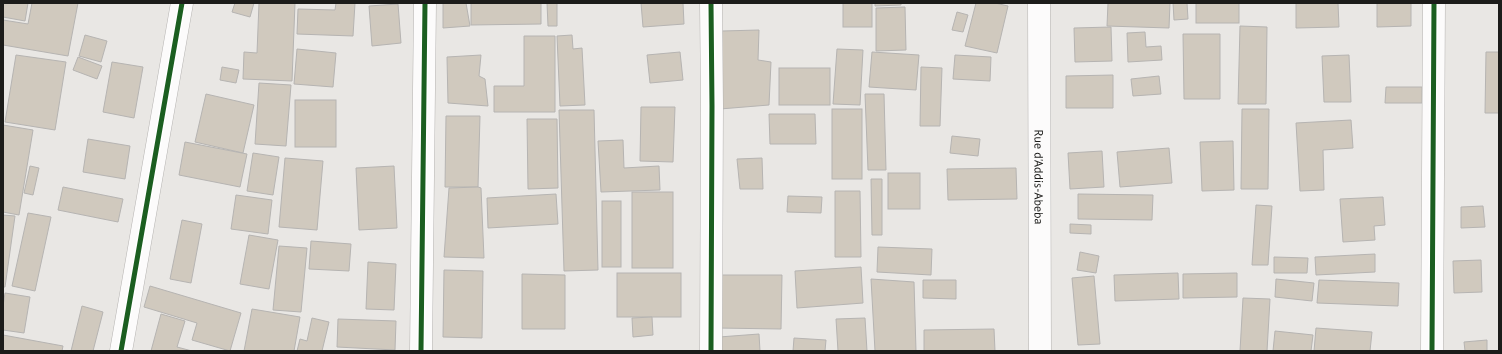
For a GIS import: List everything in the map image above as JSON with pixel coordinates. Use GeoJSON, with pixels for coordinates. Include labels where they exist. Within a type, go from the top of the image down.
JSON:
{"type":"FeatureCollection","features":[{"type":"Feature","properties":{"kind":"street"},"geometry":{"type":"LineString","coordinates":[[121,351],[182,3]]}},
{"type":"Feature","properties":{"kind":"street"},"geometry":{"type":"LineString","coordinates":[[421,351],[424,3]]}},
{"type":"Feature","properties":{"kind":"street"},"geometry":{"type":"LineString","coordinates":[[711,3],[711,351]]}},
{"type":"Feature","properties":{"kind":"street","name":"Rue d'Addis-Abeba"},"geometry":{"type":"LineString","coordinates":[[1039,3],[1040,351]]}},
{"type":"Feature","properties":{"kind":"street"},"geometry":{"type":"LineString","coordinates":[[1432,351],[1434,3]]}},
{"type":"Feature","properties":{"kind":"building"},"geometry":{"type":"Polygon","coordinates":[[[3,3],[28,3],[25,21],[3,17],[3,3]]]}},
{"type":"Feature","properties":{"kind":"building"},"geometry":{"type":"Polygon","coordinates":[[[32,3],[78,3],[68,56],[3,45],[3,20],[28,24],[32,3]]]}},
{"type":"Feature","properties":{"kind":"building"},"geometry":{"type":"Polygon","coordinates":[[[235,3],[254,3],[250,17],[232,12],[235,3]]]}},
{"type":"Feature","properties":{"kind":"building"},"geometry":{"type":"Polygon","coordinates":[[[259,3],[295,3],[292,81],[243,79],[244,52],[257,53],[259,3]]]}},
{"type":"Feature","properties":{"kind":"building"},"geometry":{"type":"Polygon","coordinates":[[[336,3],[355,3],[353,36],[297,34],[298,9],[335,10],[336,3]]]}},
{"type":"Feature","properties":{"kind":"building"},"geometry":{"type":"Polygon","coordinates":[[[443,3],[466,3],[470,26],[443,28],[443,3]]]}},
{"type":"Feature","properties":{"kind":"building"},"geometry":{"type":"Polygon","coordinates":[[[471,3],[541,3],[541,24],[471,25],[471,3]]]}},
{"type":"Feature","properties":{"kind":"building"},"geometry":{"type":"Polygon","coordinates":[[[547,3],[557,3],[557,26],[548,26],[547,3]]]}},
{"type":"Feature","properties":{"kind":"building"},"geometry":{"type":"Polygon","coordinates":[[[641,3],[683,3],[684,24],[643,27],[641,3]]]}},
{"type":"Feature","properties":{"kind":"building"},"geometry":{"type":"Polygon","coordinates":[[[843,3],[872,3],[872,27],[843,27],[843,3]]]}},
{"type":"Feature","properties":{"kind":"building"},"geometry":{"type":"Polygon","coordinates":[[[875,3],[901,3],[901,5],[875,6],[875,3]]]}},
{"type":"Feature","properties":{"kind":"building"},"geometry":{"type":"Polygon","coordinates":[[[976,3],[995,3],[1008,6],[997,53],[965,46],[976,3]]]}},
{"type":"Feature","properties":{"kind":"building"},"geometry":{"type":"Polygon","coordinates":[[[1108,3],[1170,3],[1169,28],[1107,26],[1108,3]]]}},
{"type":"Feature","properties":{"kind":"building"},"geometry":{"type":"Polygon","coordinates":[[[1173,3],[1187,3],[1188,19],[1174,20],[1173,3]]]}},
{"type":"Feature","properties":{"kind":"building"},"geometry":{"type":"Polygon","coordinates":[[[1196,3],[1239,3],[1239,23],[1196,23],[1196,3]]]}},
{"type":"Feature","properties":{"kind":"building"},"geometry":{"type":"Polygon","coordinates":[[[1296,3],[1338,3],[1339,27],[1296,28],[1296,3]]]}},
{"type":"Feature","properties":{"kind":"building"},"geometry":{"type":"Polygon","coordinates":[[[1377,3],[1411,3],[1411,26],[1377,27],[1377,3]]]}},
{"type":"Feature","properties":{"kind":"building"},"geometry":{"type":"Polygon","coordinates":[[[398,4],[401,43],[372,46],[369,6],[398,4]]]}},
{"type":"Feature","properties":{"kind":"building"},"geometry":{"type":"Polygon","coordinates":[[[905,7],[906,50],[876,51],[876,8],[905,7]]]}},
{"type":"Feature","properties":{"kind":"building"},"geometry":{"type":"Polygon","coordinates":[[[957,12],[968,15],[963,32],[952,30],[957,12]]]}},
{"type":"Feature","properties":{"kind":"building"},"geometry":{"type":"Polygon","coordinates":[[[1240,26],[1267,27],[1266,104],[1238,104],[1240,26]]]}},
{"type":"Feature","properties":{"kind":"building"},"geometry":{"type":"Polygon","coordinates":[[[1111,27],[1112,61],[1075,62],[1074,28],[1111,27]]]}},
{"type":"Feature","properties":{"kind":"building"},"geometry":{"type":"Polygon","coordinates":[[[759,30],[758,60],[771,62],[769,105],[720,109],[722,31],[759,30]]]}},
{"type":"Feature","properties":{"kind":"building"},"geometry":{"type":"Polygon","coordinates":[[[1145,32],[1146,47],[1161,46],[1162,60],[1128,62],[1127,33],[1145,32]]]}},
{"type":"Feature","properties":{"kind":"building"},"geometry":{"type":"Polygon","coordinates":[[[1183,34],[1220,34],[1220,99],[1184,99],[1183,34]]]}},
{"type":"Feature","properties":{"kind":"building"},"geometry":{"type":"Polygon","coordinates":[[[85,35],[107,41],[101,62],[79,56],[85,35]]]}},
{"type":"Feature","properties":{"kind":"building"},"geometry":{"type":"Polygon","coordinates":[[[572,35],[573,49],[582,48],[585,105],[560,106],[557,36],[572,35]]]}},
{"type":"Feature","properties":{"kind":"building"},"geometry":{"type":"Polygon","coordinates":[[[524,36],[555,36],[555,112],[494,112],[494,86],[524,86],[524,36]]]}},
{"type":"Feature","properties":{"kind":"building"},"geometry":{"type":"Polygon","coordinates":[[[297,49],[336,53],[333,87],[294,84],[297,49]]]}},
{"type":"Feature","properties":{"kind":"building"},"geometry":{"type":"Polygon","coordinates":[[[837,49],[863,50],[860,105],[833,104],[837,49]]]}},
{"type":"Feature","properties":{"kind":"building"},"geometry":{"type":"Polygon","coordinates":[[[680,52],[683,80],[650,83],[647,55],[680,52]]]}},
{"type":"Feature","properties":{"kind":"building"},"geometry":{"type":"Polygon","coordinates":[[[872,52],[919,55],[916,90],[869,87],[872,52]]]}},
{"type":"Feature","properties":{"kind":"building"},"geometry":{"type":"Polygon","coordinates":[[[1486,52],[1499,52],[1499,113],[1485,113],[1486,52]]]}},
{"type":"Feature","properties":{"kind":"building"},"geometry":{"type":"Polygon","coordinates":[[[16,55],[66,62],[55,130],[5,122],[16,55]]]}},
{"type":"Feature","properties":{"kind":"building"},"geometry":{"type":"Polygon","coordinates":[[[481,55],[479,76],[485,79],[488,106],[448,103],[447,57],[481,55]]]}},
{"type":"Feature","properties":{"kind":"building"},"geometry":{"type":"Polygon","coordinates":[[[955,55],[991,57],[990,81],[953,79],[955,55]]]}},
{"type":"Feature","properties":{"kind":"building"},"geometry":{"type":"Polygon","coordinates":[[[1349,55],[1351,102],[1324,102],[1322,56],[1349,55]]]}},
{"type":"Feature","properties":{"kind":"building"},"geometry":{"type":"Polygon","coordinates":[[[78,57],[102,66],[97,79],[73,70],[78,57]]]}},
{"type":"Feature","properties":{"kind":"building"},"geometry":{"type":"Polygon","coordinates":[[[112,62],[143,67],[134,118],[103,112],[112,62]]]}},
{"type":"Feature","properties":{"kind":"building"},"geometry":{"type":"Polygon","coordinates":[[[222,67],[239,70],[236,83],[220,80],[222,67]]]}},
{"type":"Feature","properties":{"kind":"building"},"geometry":{"type":"Polygon","coordinates":[[[921,67],[942,68],[940,126],[920,126],[921,67]]]}},
{"type":"Feature","properties":{"kind":"building"},"geometry":{"type":"Polygon","coordinates":[[[779,68],[830,68],[830,105],[779,105],[779,68]]]}},
{"type":"Feature","properties":{"kind":"building"},"geometry":{"type":"Polygon","coordinates":[[[1113,75],[1113,108],[1066,108],[1066,76],[1113,75]]]}},
{"type":"Feature","properties":{"kind":"building"},"geometry":{"type":"Polygon","coordinates":[[[1159,76],[1161,94],[1133,96],[1131,79],[1159,76]]]}},
{"type":"Feature","properties":{"kind":"building"},"geometry":{"type":"Polygon","coordinates":[[[259,83],[291,85],[286,146],[255,144],[259,83]]]}},
{"type":"Feature","properties":{"kind":"building"},"geometry":{"type":"Polygon","coordinates":[[[1386,87],[1422,87],[1422,103],[1385,103],[1386,87]]]}},
{"type":"Feature","properties":{"kind":"building"},"geometry":{"type":"Polygon","coordinates":[[[206,94],[254,105],[243,153],[195,142],[206,94]]]}},
{"type":"Feature","properties":{"kind":"building"},"geometry":{"type":"Polygon","coordinates":[[[865,94],[884,94],[886,170],[868,170],[865,94]]]}},
{"type":"Feature","properties":{"kind":"building"},"geometry":{"type":"Polygon","coordinates":[[[295,100],[336,100],[336,147],[295,147],[295,100]]]}},
{"type":"Feature","properties":{"kind":"building"},"geometry":{"type":"Polygon","coordinates":[[[641,107],[675,107],[673,162],[640,161],[641,107]]]}},
{"type":"Feature","properties":{"kind":"building"},"geometry":{"type":"Polygon","coordinates":[[[832,109],[862,109],[862,179],[832,179],[832,109]]]}},
{"type":"Feature","properties":{"kind":"building"},"geometry":{"type":"Polygon","coordinates":[[[1242,109],[1269,109],[1268,189],[1241,189],[1242,109]]]}},
{"type":"Feature","properties":{"kind":"building"},"geometry":{"type":"Polygon","coordinates":[[[559,110],[594,110],[598,270],[564,271],[559,110]]]}},
{"type":"Feature","properties":{"kind":"building"},"geometry":{"type":"Polygon","coordinates":[[[769,114],[815,114],[816,144],[770,144],[769,114]]]}},
{"type":"Feature","properties":{"kind":"building"},"geometry":{"type":"Polygon","coordinates":[[[446,116],[480,116],[478,187],[445,187],[446,116]]]}},
{"type":"Feature","properties":{"kind":"building"},"geometry":{"type":"Polygon","coordinates":[[[527,119],[557,119],[558,188],[528,189],[527,119]]]}},
{"type":"Feature","properties":{"kind":"building"},"geometry":{"type":"Polygon","coordinates":[[[1351,120],[1353,148],[1323,150],[1324,190],[1300,191],[1296,123],[1351,120]]]}},
{"type":"Feature","properties":{"kind":"building"},"geometry":{"type":"Polygon","coordinates":[[[3,125],[33,130],[19,215],[3,212],[3,125]]]}},
{"type":"Feature","properties":{"kind":"building"},"geometry":{"type":"Polygon","coordinates":[[[952,136],[980,139],[978,156],[950,153],[952,136]]]}},
{"type":"Feature","properties":{"kind":"building"},"geometry":{"type":"Polygon","coordinates":[[[88,139],[130,146],[125,179],[83,172],[88,139]]]}},
{"type":"Feature","properties":{"kind":"building"},"geometry":{"type":"Polygon","coordinates":[[[623,140],[624,168],[659,166],[660,190],[601,192],[598,141],[623,140]]]}},
{"type":"Feature","properties":{"kind":"building"},"geometry":{"type":"Polygon","coordinates":[[[1233,141],[1234,190],[1202,191],[1200,142],[1233,141]]]}},
{"type":"Feature","properties":{"kind":"building"},"geometry":{"type":"Polygon","coordinates":[[[185,142],[247,154],[240,187],[179,175],[185,142]]]}},
{"type":"Feature","properties":{"kind":"building"},"geometry":{"type":"Polygon","coordinates":[[[1169,148],[1172,183],[1120,187],[1117,152],[1169,148]]]}},
{"type":"Feature","properties":{"kind":"building"},"geometry":{"type":"Polygon","coordinates":[[[1102,151],[1104,187],[1070,189],[1068,153],[1102,151]]]}},
{"type":"Feature","properties":{"kind":"building"},"geometry":{"type":"Polygon","coordinates":[[[253,153],[279,157],[273,195],[247,191],[253,153]]]}},
{"type":"Feature","properties":{"kind":"building"},"geometry":{"type":"Polygon","coordinates":[[[285,158],[323,161],[317,230],[279,227],[285,158]]]}},
{"type":"Feature","properties":{"kind":"building"},"geometry":{"type":"Polygon","coordinates":[[[762,158],[763,189],[740,189],[737,159],[762,158]]]}},
{"type":"Feature","properties":{"kind":"building"},"geometry":{"type":"Polygon","coordinates":[[[30,166],[39,168],[33,195],[24,193],[30,166]]]}},
{"type":"Feature","properties":{"kind":"building"},"geometry":{"type":"Polygon","coordinates":[[[394,166],[397,228],[359,230],[356,168],[394,166]]]}},
{"type":"Feature","properties":{"kind":"building"},"geometry":{"type":"Polygon","coordinates":[[[1016,168],[1017,199],[948,200],[947,169],[1016,168]]]}},
{"type":"Feature","properties":{"kind":"building"},"geometry":{"type":"Polygon","coordinates":[[[888,173],[920,173],[920,209],[888,209],[888,173]]]}},
{"type":"Feature","properties":{"kind":"building"},"geometry":{"type":"Polygon","coordinates":[[[871,179],[882,179],[882,235],[872,235],[871,179]]]}},
{"type":"Feature","properties":{"kind":"building"},"geometry":{"type":"Polygon","coordinates":[[[63,187],[123,199],[118,222],[58,210],[63,187]]]}},
{"type":"Feature","properties":{"kind":"building"},"geometry":{"type":"Polygon","coordinates":[[[449,188],[481,188],[484,258],[444,257],[449,188]]]}},
{"type":"Feature","properties":{"kind":"building"},"geometry":{"type":"Polygon","coordinates":[[[835,191],[860,191],[861,257],[835,257],[835,191]]]}},
{"type":"Feature","properties":{"kind":"building"},"geometry":{"type":"Polygon","coordinates":[[[632,192],[673,192],[673,268],[632,268],[632,192]]]}},
{"type":"Feature","properties":{"kind":"building"},"geometry":{"type":"Polygon","coordinates":[[[556,194],[558,224],[488,228],[487,198],[556,194]]]}},
{"type":"Feature","properties":{"kind":"building"},"geometry":{"type":"Polygon","coordinates":[[[1078,194],[1153,195],[1152,220],[1078,219],[1078,194]]]}},
{"type":"Feature","properties":{"kind":"building"},"geometry":{"type":"Polygon","coordinates":[[[236,195],[272,200],[268,234],[231,229],[236,195]]]}},
{"type":"Feature","properties":{"kind":"building"},"geometry":{"type":"Polygon","coordinates":[[[788,196],[822,197],[821,213],[787,212],[788,196]]]}},
{"type":"Feature","properties":{"kind":"building"},"geometry":{"type":"Polygon","coordinates":[[[1383,197],[1385,225],[1374,226],[1375,240],[1343,242],[1340,199],[1383,197]]]}},
{"type":"Feature","properties":{"kind":"building"},"geometry":{"type":"Polygon","coordinates":[[[602,201],[621,201],[621,267],[602,267],[602,201]]]}},
{"type":"Feature","properties":{"kind":"building"},"geometry":{"type":"Polygon","coordinates":[[[1256,205],[1272,206],[1268,265],[1252,265],[1256,205]]]}},
{"type":"Feature","properties":{"kind":"building"},"geometry":{"type":"Polygon","coordinates":[[[1483,206],[1485,227],[1461,228],[1461,207],[1483,206]]]}},
{"type":"Feature","properties":{"kind":"building"},"geometry":{"type":"Polygon","coordinates":[[[28,213],[51,217],[35,291],[12,286],[28,213]]]}},
{"type":"Feature","properties":{"kind":"building"},"geometry":{"type":"Polygon","coordinates":[[[3,215],[15,216],[5,287],[3,287],[3,215]]]}},
{"type":"Feature","properties":{"kind":"building"},"geometry":{"type":"Polygon","coordinates":[[[182,220],[202,224],[191,283],[170,279],[182,220]]]}},
{"type":"Feature","properties":{"kind":"building"},"geometry":{"type":"Polygon","coordinates":[[[1070,224],[1091,225],[1091,234],[1070,233],[1070,224]]]}},
{"type":"Feature","properties":{"kind":"building"},"geometry":{"type":"Polygon","coordinates":[[[249,235],[278,240],[269,289],[240,284],[249,235]]]}},
{"type":"Feature","properties":{"kind":"building"},"geometry":{"type":"Polygon","coordinates":[[[311,241],[351,244],[349,271],[309,269],[311,241]]]}},
{"type":"Feature","properties":{"kind":"building"},"geometry":{"type":"Polygon","coordinates":[[[279,246],[307,248],[301,312],[273,310],[279,246]]]}},
{"type":"Feature","properties":{"kind":"building"},"geometry":{"type":"Polygon","coordinates":[[[878,247],[932,249],[931,275],[877,272],[878,247]]]}},
{"type":"Feature","properties":{"kind":"building"},"geometry":{"type":"Polygon","coordinates":[[[1080,252],[1099,256],[1096,273],[1077,270],[1080,252]]]}},
{"type":"Feature","properties":{"kind":"building"},"geometry":{"type":"Polygon","coordinates":[[[1375,254],[1375,272],[1316,275],[1315,257],[1375,254]]]}},
{"type":"Feature","properties":{"kind":"building"},"geometry":{"type":"Polygon","coordinates":[[[1274,257],[1308,258],[1307,273],[1274,273],[1274,257]]]}},
{"type":"Feature","properties":{"kind":"building"},"geometry":{"type":"Polygon","coordinates":[[[1481,260],[1482,292],[1454,293],[1453,261],[1481,260]]]}},
{"type":"Feature","properties":{"kind":"building"},"geometry":{"type":"Polygon","coordinates":[[[368,262],[396,264],[394,310],[366,309],[368,262]]]}},
{"type":"Feature","properties":{"kind":"building"},"geometry":{"type":"Polygon","coordinates":[[[861,267],[863,303],[797,308],[795,271],[861,267]]]}},
{"type":"Feature","properties":{"kind":"building"},"geometry":{"type":"Polygon","coordinates":[[[444,270],[483,271],[482,338],[443,337],[444,270]]]}},
{"type":"Feature","properties":{"kind":"building"},"geometry":{"type":"Polygon","coordinates":[[[617,273],[681,273],[681,317],[617,317],[617,273]]]}},
{"type":"Feature","properties":{"kind":"building"},"geometry":{"type":"Polygon","coordinates":[[[1178,273],[1179,299],[1115,301],[1114,275],[1178,273]]]}},
{"type":"Feature","properties":{"kind":"building"},"geometry":{"type":"Polygon","coordinates":[[[1237,273],[1237,297],[1183,298],[1183,274],[1237,273]]]}},
{"type":"Feature","properties":{"kind":"building"},"geometry":{"type":"Polygon","coordinates":[[[522,274],[565,275],[565,329],[522,329],[522,274]]]}},
{"type":"Feature","properties":{"kind":"building"},"geometry":{"type":"Polygon","coordinates":[[[718,275],[782,275],[781,329],[717,328],[718,275]]]}},
{"type":"Feature","properties":{"kind":"building"},"geometry":{"type":"Polygon","coordinates":[[[1094,276],[1100,344],[1078,345],[1072,278],[1094,276]]]}},
{"type":"Feature","properties":{"kind":"building"},"geometry":{"type":"Polygon","coordinates":[[[871,279],[914,282],[916,351],[875,351],[871,279]]]}},
{"type":"Feature","properties":{"kind":"building"},"geometry":{"type":"Polygon","coordinates":[[[1276,279],[1314,283],[1312,301],[1275,297],[1276,279]]]}},
{"type":"Feature","properties":{"kind":"building"},"geometry":{"type":"Polygon","coordinates":[[[923,280],[956,280],[956,299],[923,298],[923,280]]]}},
{"type":"Feature","properties":{"kind":"building"},"geometry":{"type":"Polygon","coordinates":[[[1319,280],[1399,283],[1398,306],[1317,303],[1319,280]]]}},
{"type":"Feature","properties":{"kind":"building"},"geometry":{"type":"Polygon","coordinates":[[[150,286],[241,313],[230,351],[192,340],[197,323],[144,307],[150,286]]]}},
{"type":"Feature","properties":{"kind":"building"},"geometry":{"type":"Polygon","coordinates":[[[5,293],[30,297],[24,333],[3,330],[3,306],[5,293]]]}},
{"type":"Feature","properties":{"kind":"building"},"geometry":{"type":"Polygon","coordinates":[[[1243,298],[1270,299],[1267,351],[1240,351],[1243,298]]]}},
{"type":"Feature","properties":{"kind":"building"},"geometry":{"type":"Polygon","coordinates":[[[82,306],[103,312],[93,351],[71,351],[82,306]]]}},
{"type":"Feature","properties":{"kind":"building"},"geometry":{"type":"Polygon","coordinates":[[[252,309],[300,317],[294,351],[244,351],[252,309]]]}},
{"type":"Feature","properties":{"kind":"building"},"geometry":{"type":"Polygon","coordinates":[[[161,314],[185,321],[177,347],[192,351],[151,351],[161,314]]]}},
{"type":"Feature","properties":{"kind":"building"},"geometry":{"type":"Polygon","coordinates":[[[652,317],[653,335],[633,337],[632,318],[652,317]]]}},
{"type":"Feature","properties":{"kind":"building"},"geometry":{"type":"Polygon","coordinates":[[[312,318],[329,322],[322,351],[297,351],[300,339],[307,341],[312,318]]]}},
{"type":"Feature","properties":{"kind":"building"},"geometry":{"type":"Polygon","coordinates":[[[865,318],[867,351],[838,351],[836,319],[865,318]]]}},
{"type":"Feature","properties":{"kind":"building"},"geometry":{"type":"Polygon","coordinates":[[[338,319],[396,321],[395,350],[337,347],[338,319]]]}},
{"type":"Feature","properties":{"kind":"building"},"geometry":{"type":"Polygon","coordinates":[[[1316,328],[1372,332],[1370,351],[1314,351],[1316,328]]]}},
{"type":"Feature","properties":{"kind":"building"},"geometry":{"type":"Polygon","coordinates":[[[994,329],[995,351],[924,351],[924,330],[994,329]]]}},
{"type":"Feature","properties":{"kind":"building"},"geometry":{"type":"Polygon","coordinates":[[[1275,331],[1313,335],[1311,351],[1273,351],[1275,331]]]}},
{"type":"Feature","properties":{"kind":"building"},"geometry":{"type":"Polygon","coordinates":[[[759,334],[760,351],[719,351],[719,337],[759,334]]]}},
{"type":"Feature","properties":{"kind":"building"},"geometry":{"type":"Polygon","coordinates":[[[3,335],[63,346],[62,351],[3,351],[3,335]]]}},
{"type":"Feature","properties":{"kind":"building"},"geometry":{"type":"Polygon","coordinates":[[[794,338],[826,340],[825,351],[793,351],[794,338]]]}},
{"type":"Feature","properties":{"kind":"building"},"geometry":{"type":"Polygon","coordinates":[[[1487,340],[1487,351],[1465,351],[1464,342],[1487,340]]]}},
{"type":"Feature","properties":{"kind":"cycle path"},"geometry":{"type":"LineString","coordinates":[[121,351],[182,3]]}},
{"type":"Feature","properties":{"kind":"cycle path"},"geometry":{"type":"LineString","coordinates":[[421,351],[425,3]]}},
{"type":"Feature","properties":{"kind":"cycle path"},"geometry":{"type":"LineString","coordinates":[[711,3],[711,351]]}},
{"type":"Feature","properties":{"kind":"cycle path"},"geometry":{"type":"LineString","coordinates":[[1432,351],[1434,3]]}}]}
